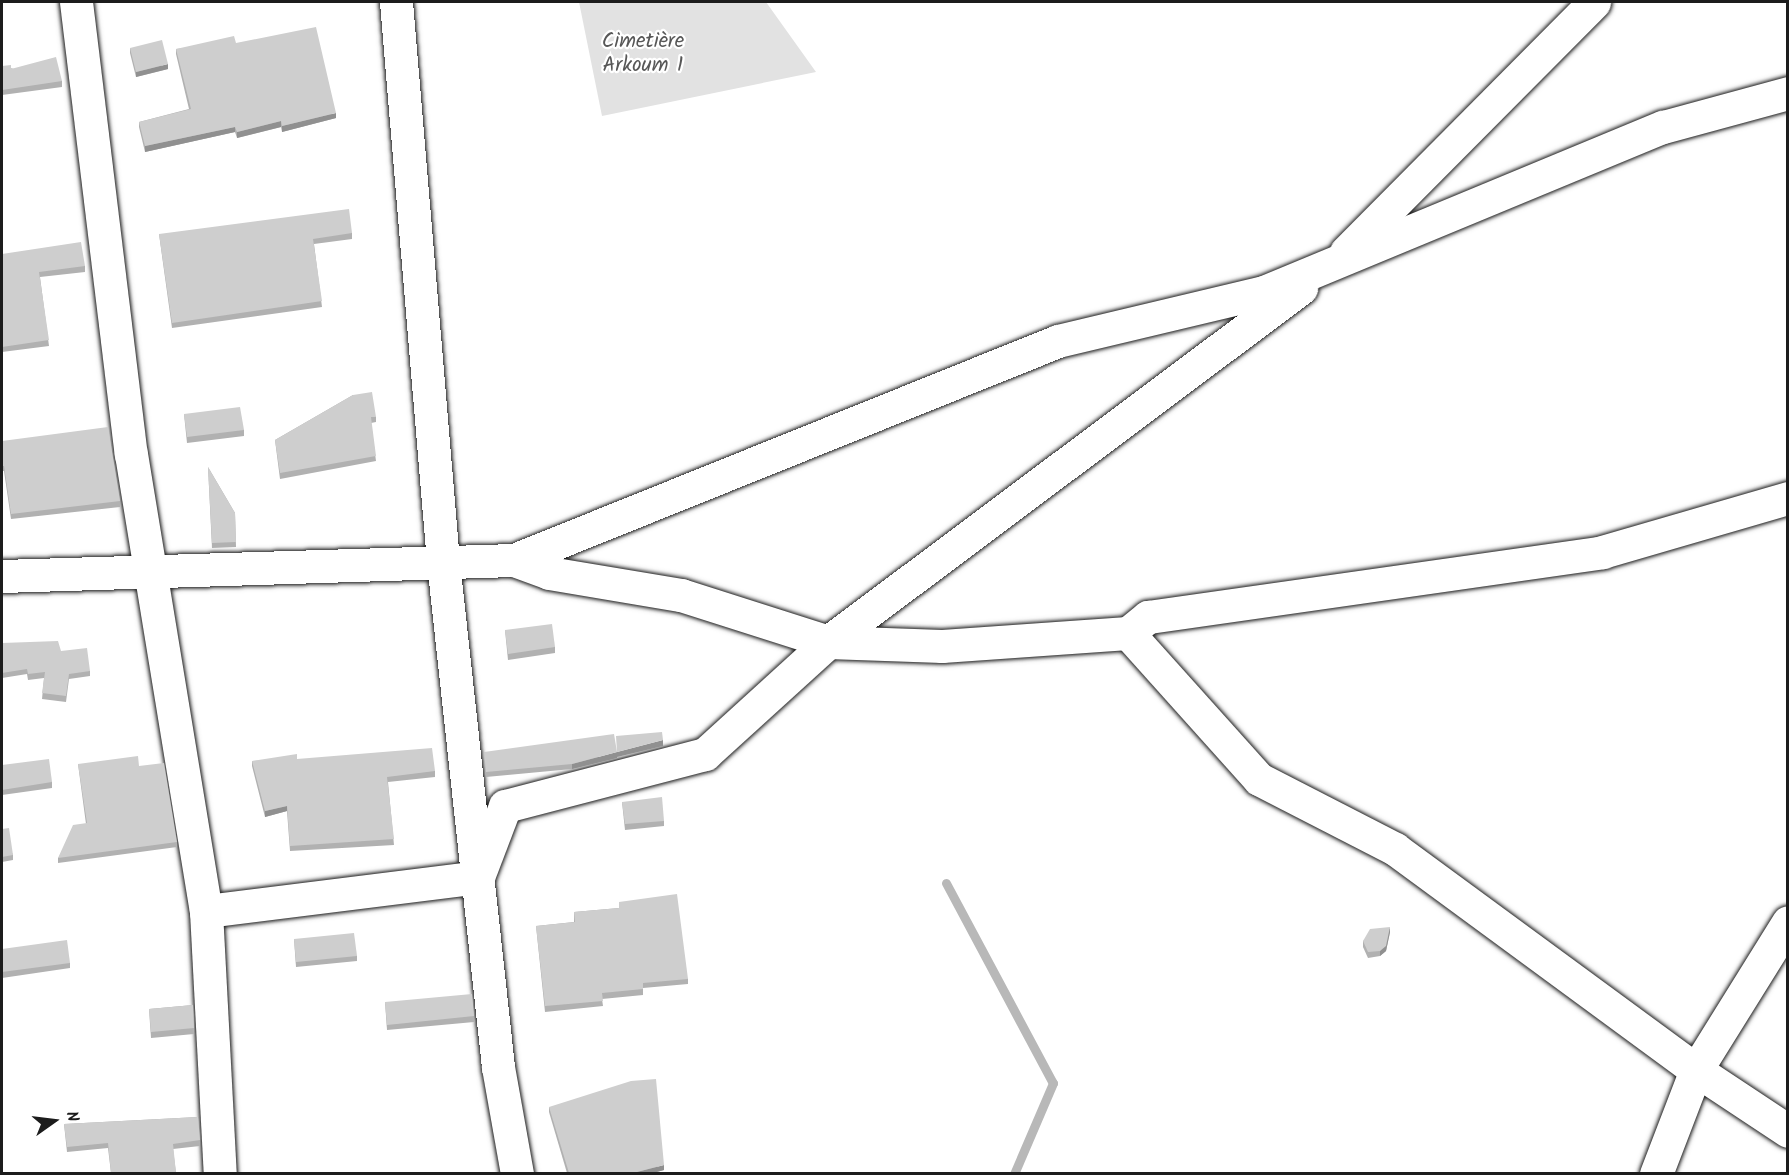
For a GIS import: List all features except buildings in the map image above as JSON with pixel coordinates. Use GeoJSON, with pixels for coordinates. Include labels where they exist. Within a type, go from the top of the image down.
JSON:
{"type":"FeatureCollection","features":[{"type":"Feature","properties":{"kind":"street"},"geometry":{"type":"LineString","coordinates":[[76,2],[131,454],[153,571],[206,911],[220,1173]]}},
{"type":"Feature","properties":{"kind":"street"},"geometry":{"type":"LineString","coordinates":[[396,2],[443,562],[498,1067],[517,1173]]}},
{"type":"Feature","properties":{"kind":"street"},"geometry":{"type":"LineString","coordinates":[[478,877],[505,806],[705,754],[828,642],[1334,263],[1594,2]]}},
{"type":"Feature","properties":{"kind":"street"},"geometry":{"type":"LineString","coordinates":[[2,576],[514,560],[1058,341],[1264,292],[1663,127],[1788,93]]}},
{"type":"Feature","properties":{"kind":"street"},"geometry":{"type":"LineString","coordinates":[[514,560],[549,573],[681,595],[828,642],[942,646],[1128,633],[1148,617],[1602,552],[1788,498]]}},
{"type":"Feature","properties":{"kind":"street"},"geometry":{"type":"LineString","coordinates":[[1128,633],[1259,779],[1395,849],[1696,1070],[1788,1131]]}},
{"type":"Feature","properties":{"kind":"street"},"geometry":{"type":"LineString","coordinates":[[206,911],[478,877]]}},
{"type":"Feature","properties":{"kind":"street"},"geometry":{"type":"LineString","coordinates":[[1656,1173],[1696,1070],[1788,922]]}},
{"type":"Feature","properties":{"kind":"green space","name":"Cimetière Arkoum 1"},"geometry":{"type":"Polygon","coordinates":[[[579,2],[766,2],[816,72],[602,116],[579,2]]]}},
{"type":"Feature","properties":{"kind":"waterway"},"geometry":{"type":"LineString","coordinates":[[946,883],[1053,1083],[1014,1174]]}}]}
